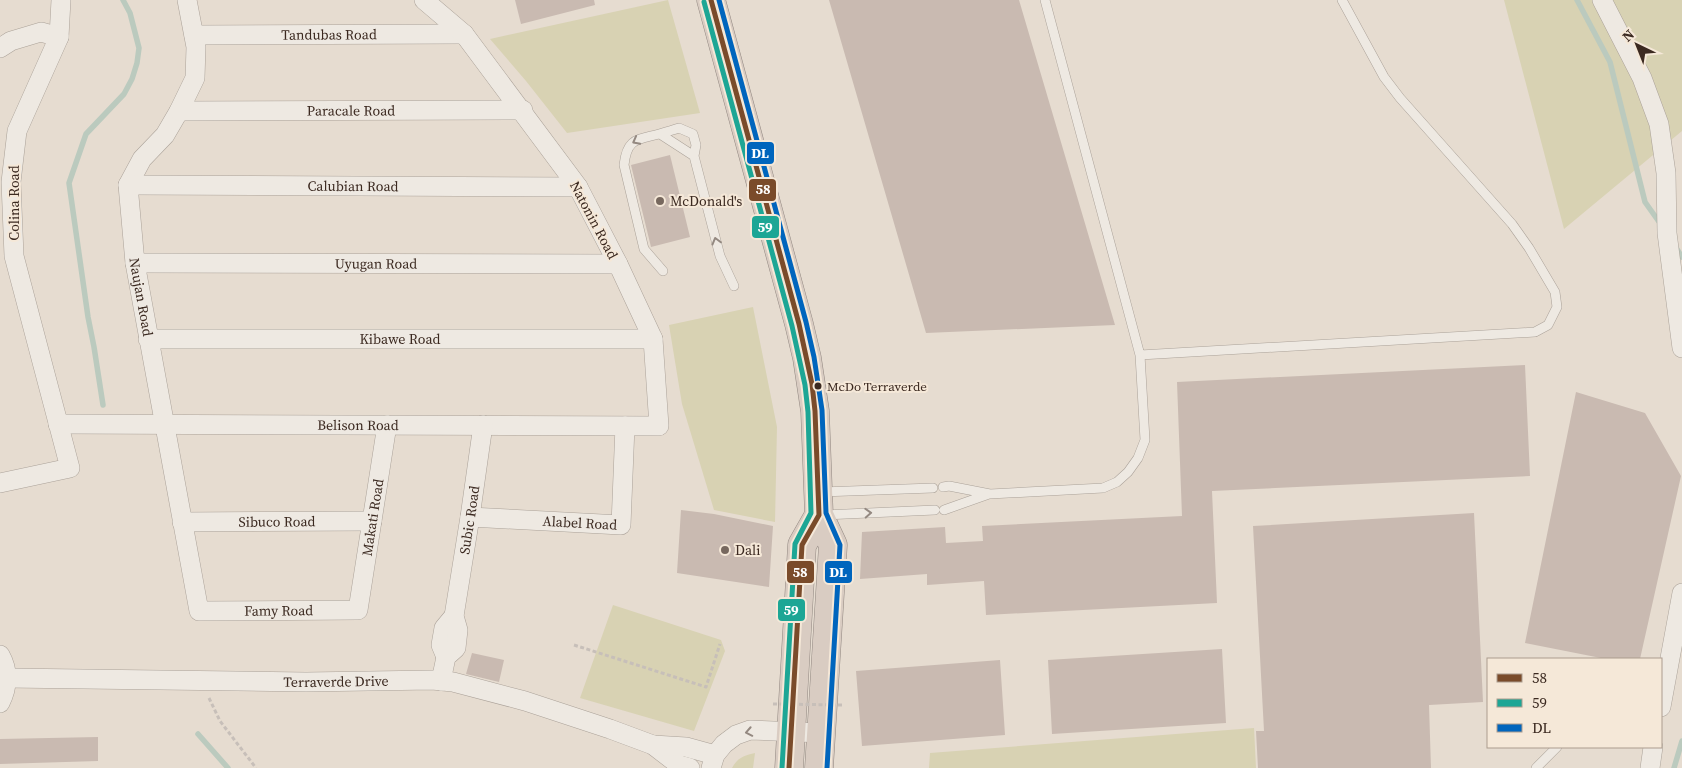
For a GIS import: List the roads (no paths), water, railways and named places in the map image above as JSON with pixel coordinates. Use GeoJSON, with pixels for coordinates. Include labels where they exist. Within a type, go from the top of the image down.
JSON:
{"type":"FeatureCollection","features":[{"type":"Feature","properties":{"kind":"highway"},"geometry":{"type":"LineString","coordinates":[[711,0],[807,358],[815,411],[819,504],[834,545],[819,768]]}},
{"type":"Feature","properties":{"kind":"highway"},"geometry":{"type":"LineString","coordinates":[[788,768],[802,546],[819,504]]}},
{"type":"Feature","properties":{"kind":"street","name":"Colina Road"},"geometry":{"type":"LineString","coordinates":[[0,483],[70,468],[14,256],[12,182],[8,132],[59,37],[61,0]]}},
{"type":"Feature","properties":{"kind":"street"},"geometry":{"type":"LineString","coordinates":[[128,185],[142,159],[165,135],[195,78],[196,47],[187,0]]}},
{"type":"Feature","properties":{"kind":"street","name":"Natonin Road"},"geometry":{"type":"LineString","coordinates":[[424,0],[464,34],[523,110],[578,186],[618,264],[652,340],[659,426]]}},
{"type":"Feature","properties":{"kind":"street"},"geometry":{"type":"LineString","coordinates":[[1602,0],[1642,78],[1659,124],[1666,172],[1667,233],[1682,348]]}},
{"type":"Feature","properties":{"kind":"street"},"geometry":{"type":"LineString","coordinates":[[0,48],[12,41],[41,32],[59,37]]}},
{"type":"Feature","properties":{"kind":"street","name":"Tandubas Road"},"geometry":{"type":"LineString","coordinates":[[194,36],[464,34]]}},
{"type":"Feature","properties":{"kind":"street","name":"Paracale Road"},"geometry":{"type":"LineString","coordinates":[[179,111],[523,110]]}},
{"type":"Feature","properties":{"kind":"street","name":"Calubian Road"},"geometry":{"type":"LineString","coordinates":[[128,185],[578,186]]}},
{"type":"Feature","properties":{"kind":"street","name":"Naujan Road"},"geometry":{"type":"LineString","coordinates":[[128,185],[135,263],[199,611]]}},
{"type":"Feature","properties":{"kind":"street","name":"Uyugan Road"},"geometry":{"type":"LineString","coordinates":[[135,263],[618,264]]}},
{"type":"Feature","properties":{"kind":"street","name":"Kibawe Road"},"geometry":{"type":"LineString","coordinates":[[148,339],[652,340]]}},
{"type":"Feature","properties":{"kind":"street","name":"Belison Road"},"geometry":{"type":"LineString","coordinates":[[58,424],[659,426]]}},
{"type":"Feature","properties":{"kind":"street","name":"Makati Road"},"geometry":{"type":"LineString","coordinates":[[358,610],[387,425]]}},
{"type":"Feature","properties":{"kind":"street","name":"Subic Road"},"geometry":{"type":"LineString","coordinates":[[441,681],[446,656],[440,645],[444,628],[454,616],[483,425]]}},
{"type":"Feature","properties":{"kind":"street","name":"Alabel Road"},"geometry":{"type":"LineString","coordinates":[[470,517],[621,525],[625,426]]}},
{"type":"Feature","properties":{"kind":"street","name":"Sibuco Road"},"geometry":{"type":"LineString","coordinates":[[182,522],[372,522]]}},
{"type":"Feature","properties":{"kind":"street"},"geometry":{"type":"LineString","coordinates":[[1662,703],[1682,593]]}},
{"type":"Feature","properties":{"kind":"street","name":"Famy Road"},"geometry":{"type":"LineString","coordinates":[[199,611],[358,610]]}},
{"type":"Feature","properties":{"kind":"street"},"geometry":{"type":"LineString","coordinates":[[0,655],[4,662],[7,678],[5,694],[0,703]]}},
{"type":"Feature","properties":{"kind":"street","name":"Terraverde Drive"},"geometry":{"type":"LineString","coordinates":[[7,678],[306,682],[441,681],[481,688],[525,701],[591,722],[653,745],[686,747],[713,762],[724,744],[736,735],[750,730],[821,733]]}},
{"type":"Feature","properties":{"kind":"street","name":"Terraverde Drive"},"geometry":{"type":"LineString","coordinates":[[653,745],[679,765],[690,768]]}},
{"type":"Feature","properties":{"kind":"street"},"geometry":{"type":"LineString","coordinates":[[1650,768],[1654,748]]}},
{"type":"Feature","properties":{"kind":"lane"},"geometry":{"type":"LineString","coordinates":[[819,504],[949,486],[990,494],[1103,488],[1117,482],[1128,472],[1138,458],[1145,440],[1140,355],[1045,0]]}},
{"type":"Feature","properties":{"kind":"lane"},"geometry":{"type":"LineString","coordinates":[[1140,355],[1535,332],[1548,325],[1557,307],[1556,292],[1529,248],[1507,218],[1400,98],[1384,77],[1342,0]]}},
{"type":"Feature","properties":{"kind":"lane"},"geometry":{"type":"LineString","coordinates":[[663,270],[644,249],[624,165],[625,154],[629,146],[638,139],[679,128],[693,134],[696,145],[694,156],[720,256],[734,286]]}},
{"type":"Feature","properties":{"kind":"lane"},"geometry":{"type":"LineString","coordinates":[[660,134],[694,156]]}},
{"type":"Feature","properties":{"kind":"lane"},"geometry":{"type":"LineString","coordinates":[[819,504],[939,510],[990,494]]}},
{"type":"Feature","properties":{"kind":"lane"},"geometry":{"type":"LineString","coordinates":[[1536,768],[1556,748]]}},
{"type":"Feature","properties":{"kind":"waterway"},"geometry":{"type":"LineString","coordinates":[[103,405],[88,317],[69,183],[86,134],[124,94],[132,79],[137,63],[139,48],[130,13],[123,0]]}},
{"type":"Feature","properties":{"kind":"waterway"},"geometry":{"type":"LineString","coordinates":[[1577,0],[1610,62],[1645,202],[1662,226]]}},
{"type":"Feature","properties":{"kind":"waterway"},"geometry":{"type":"LineString","coordinates":[[1675,246],[1682,257]]}},
{"type":"Feature","properties":{"kind":"waterway"},"geometry":{"type":"LineString","coordinates":[[198,734],[228,768]]}},
{"type":"Feature","properties":{"kind":"waterway"},"geometry":{"type":"LineString","coordinates":[[1674,768],[1682,741]]}},
{"type":"Feature","properties":{"kind":"place","name":"McDonald's"},"geometry":{"type":"Point","coordinates":[660,201]}},
{"type":"Feature","properties":{"kind":"place","name":"McDo Terraverde"},"geometry":{"type":"Point","coordinates":[818,386]}},
{"type":"Feature","properties":{"kind":"place","name":"Dali"},"geometry":{"type":"Point","coordinates":[725,550]}}]}
